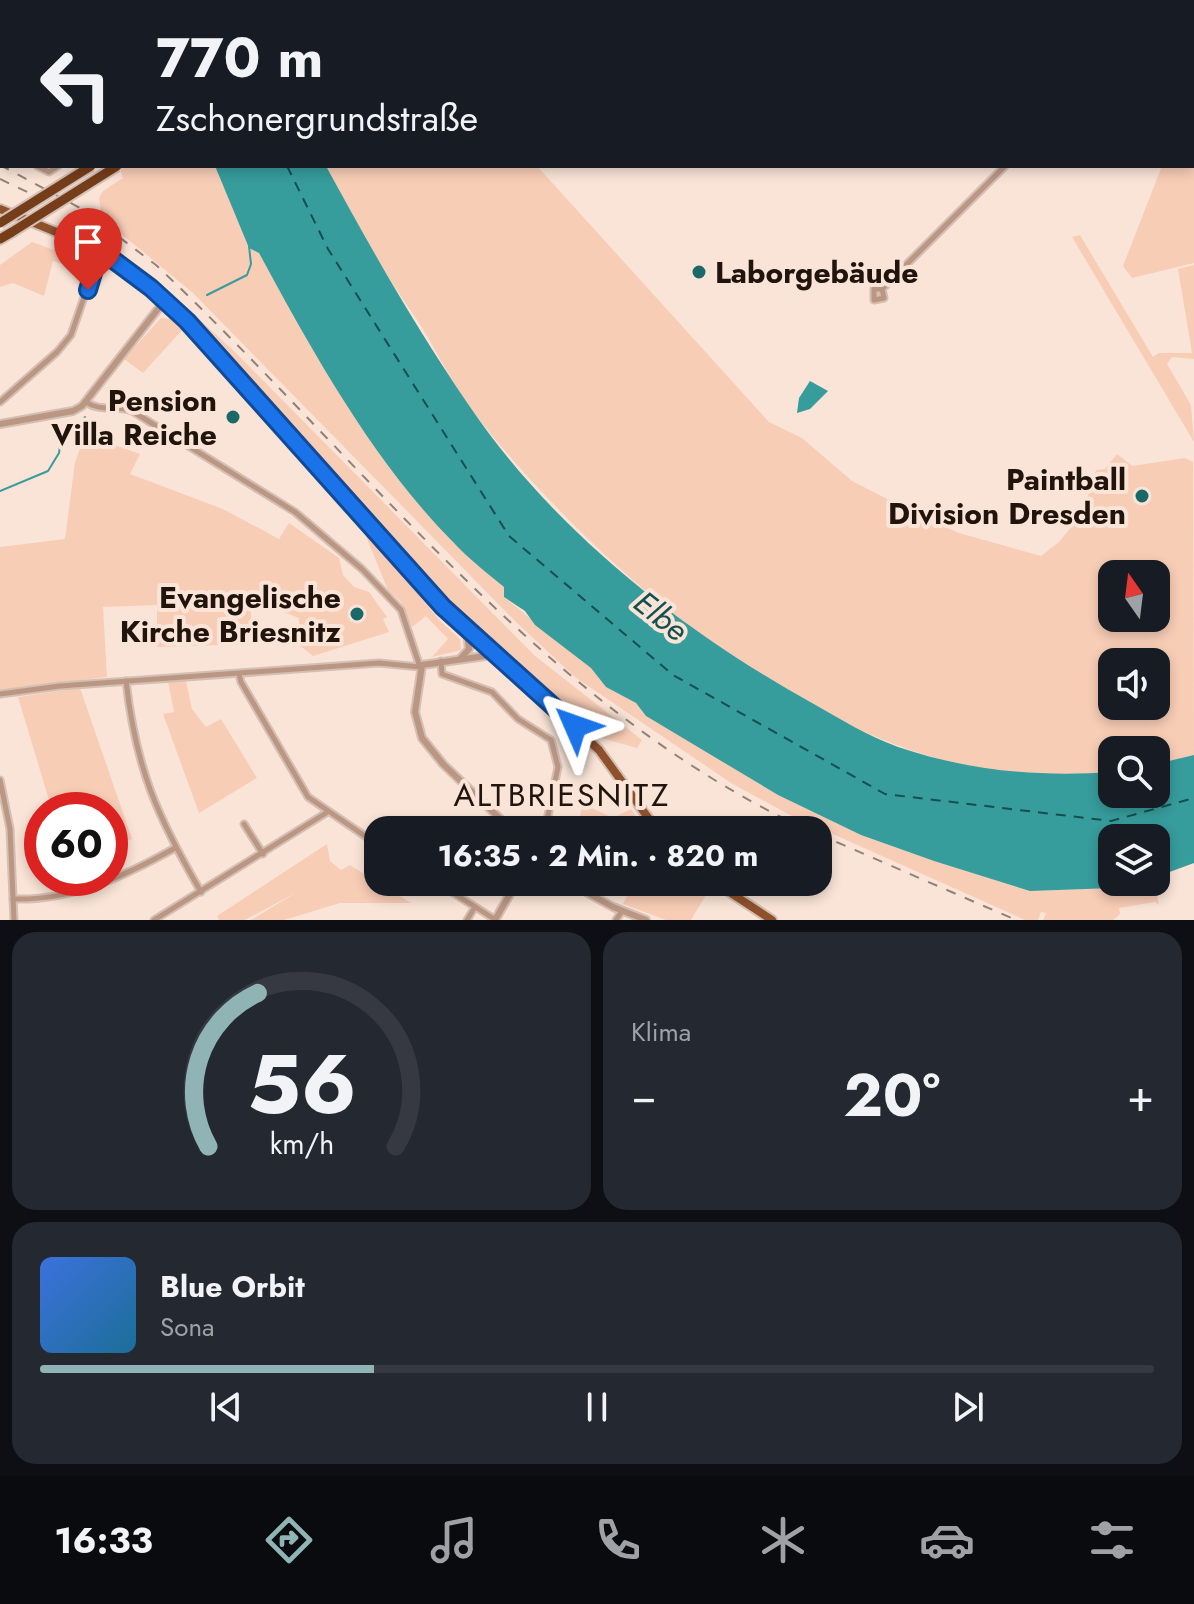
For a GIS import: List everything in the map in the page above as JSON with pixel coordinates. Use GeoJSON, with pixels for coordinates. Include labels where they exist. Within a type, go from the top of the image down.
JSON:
{"type":"FeatureCollection","features":[{"type":"Feature","properties":{"kind":"highway"},"geometry":{"type":"LineString","coordinates":[[0,223],[88,168]]}},
{"type":"Feature","properties":{"kind":"highway"},"geometry":{"type":"LineString","coordinates":[[0,239],[114,168]]}},
{"type":"Feature","properties":{"kind":"main road"},"geometry":{"type":"LineString","coordinates":[[0,209],[100,250],[165,300],[467,631],[599,750],[647,816]]}},
{"type":"Feature","properties":{"kind":"main road"},"geometry":{"type":"LineString","coordinates":[[735,896],[772,920]]}},
{"type":"Feature","properties":{"kind":"street"},"geometry":{"type":"LineString","coordinates":[[882,289],[1003,168]]}},
{"type":"Feature","properties":{"kind":"street"},"geometry":{"type":"LineString","coordinates":[[0,402],[57,352],[71,335],[100,250]]}},
{"type":"Feature","properties":{"kind":"street"},"geometry":{"type":"LineString","coordinates":[[0,424],[73,411],[86,402],[165,300]]}},
{"type":"Feature","properties":{"kind":"street"},"geometry":{"type":"LineString","coordinates":[[86,402],[95,408],[132,411],[282,503],[385,592],[401,610],[420,667],[415,712],[422,738],[443,764],[497,816]]}},
{"type":"Feature","properties":{"kind":"street"},"geometry":{"type":"LineString","coordinates":[[459,659],[469,649],[467,631]]}},
{"type":"Feature","properties":{"kind":"street"},"geometry":{"type":"LineString","coordinates":[[0,694],[126,681],[379,663],[420,667],[441,661],[485,656],[491,651]]}},
{"type":"Feature","properties":{"kind":"street"},"geometry":{"type":"LineString","coordinates":[[441,661],[442,674],[492,692],[518,719],[551,740],[558,767],[548,816]]}},
{"type":"Feature","properties":{"kind":"street"},"geometry":{"type":"LineString","coordinates":[[239,674],[308,797],[326,813],[364,836]]}},
{"type":"Feature","properties":{"kind":"street"},"geometry":{"type":"LineString","coordinates":[[126,681],[138,762],[175,848],[201,892]]}},
{"type":"Feature","properties":{"kind":"street"},"geometry":{"type":"LineString","coordinates":[[0,780],[10,824],[14,920]]}},
{"type":"Feature","properties":{"kind":"street"},"geometry":{"type":"LineString","coordinates":[[154,920],[326,813]]}},
{"type":"Feature","properties":{"kind":"street"},"geometry":{"type":"LineString","coordinates":[[244,824],[263,854]]}},
{"type":"Feature","properties":{"kind":"street"},"geometry":{"type":"LineString","coordinates":[[13,899],[43,898],[100,884],[175,848]]}},
{"type":"Feature","properties":{"kind":"street"},"geometry":{"type":"LineString","coordinates":[[458,896],[495,920],[509,896]]}},
{"type":"Feature","properties":{"kind":"street"},"geometry":{"type":"LineString","coordinates":[[594,896],[646,920]]}},
{"type":"Feature","properties":{"kind":"street"},"geometry":{"type":"LineString","coordinates":[[467,920],[475,907]]}},
{"type":"Feature","properties":{"kind":"street"},"geometry":{"type":"LineString","coordinates":[[616,920],[622,911]]}},
{"type":"Feature","properties":{"kind":"shaded area"},"geometry":{"type":"Polygon","coordinates":[[[120,168],[216,168],[249,248],[259,253],[346,405],[397,478],[454,543],[504,587],[504,597],[591,668],[606,687],[636,703],[646,716],[778,795],[822,816],[792,816],[731,783],[575,677],[516,622],[193,293],[102,218],[99,198],[103,191],[123,178],[120,168]]]}},
{"type":"Feature","properties":{"kind":"shaded area"},"geometry":{"type":"Polygon","coordinates":[[[327,168],[539,168],[769,422],[802,438],[852,481],[959,533],[1041,556],[1059,542],[1082,514],[1096,470],[1105,469],[1117,454],[1132,466],[1185,458],[1193,462],[1194,755],[1170,761],[1170,736],[1098,736],[1098,773],[1036,775],[991,771],[917,752],[843,722],[771,683],[702,635],[636,583],[575,526],[519,467],[471,409],[327,168]]]}},
{"type":"Feature","properties":{"kind":"shaded area"},"geometry":{"type":"Polygon","coordinates":[[[1161,168],[1194,168],[1194,263],[1132,278],[1123,266],[1161,168]]]}},
{"type":"Feature","properties":{"kind":"shaded area"},"geometry":{"type":"Polygon","coordinates":[[[1080,235],[1153,357],[1159,353],[1192,353],[1178,269],[1194,265],[1194,359],[1172,357],[1167,364],[1191,405],[1194,442],[1072,237],[1080,235]]]}},
{"type":"Feature","properties":{"kind":"shaded area"},"geometry":{"type":"Polygon","coordinates":[[[32,242],[54,250],[57,243],[90,255],[87,272],[53,261],[44,296],[13,283],[0,287],[0,265],[32,242]]]}},
{"type":"Feature","properties":{"kind":"shaded area"},"geometry":{"type":"Polygon","coordinates":[[[163,286],[236,353],[534,655],[642,740],[637,748],[598,737],[457,610],[199,320],[163,286]]]}},
{"type":"Feature","properties":{"kind":"shaded area"},"geometry":{"type":"Polygon","coordinates":[[[161,318],[170,319],[183,329],[143,373],[124,359],[161,318]]]}},
{"type":"Feature","properties":{"kind":"shaded area"},"geometry":{"type":"Polygon","coordinates":[[[94,438],[140,454],[130,474],[223,509],[279,539],[289,523],[339,558],[343,575],[354,587],[369,592],[387,617],[383,619],[389,632],[313,656],[299,645],[299,618],[256,601],[251,605],[251,644],[157,647],[157,605],[103,607],[107,677],[0,690],[0,547],[65,539],[75,462],[82,444],[94,438]]]}},
{"type":"Feature","properties":{"kind":"shaded area"},"geometry":{"type":"Polygon","coordinates":[[[361,524],[440,621],[460,639],[461,650],[432,657],[448,639],[426,616],[412,627],[401,602],[388,590],[361,524]]]}},
{"type":"Feature","properties":{"kind":"shaded area"},"geometry":{"type":"Polygon","coordinates":[[[186,681],[192,709],[206,727],[221,719],[257,778],[199,813],[163,714],[174,712],[168,682],[186,681]]]}},
{"type":"Feature","properties":{"kind":"shaded area"},"geometry":{"type":"Polygon","coordinates":[[[80,688],[116,792],[47,792],[18,697],[80,688]]]}},
{"type":"Feature","properties":{"kind":"shaded area"},"geometry":{"type":"Polygon","coordinates":[[[583,804],[609,816],[580,816],[583,804]]]}},
{"type":"Feature","properties":{"kind":"shaded area"},"geometry":{"type":"Polygon","coordinates":[[[631,809],[636,816],[617,816],[631,809]]]}},
{"type":"Feature","properties":{"kind":"shaded area"},"geometry":{"type":"Polygon","coordinates":[[[832,821],[861,835],[934,861],[1030,891],[1098,889],[1098,896],[1157,896],[1159,905],[1155,902],[1119,908],[1120,914],[1113,920],[1043,920],[1046,913],[1041,912],[1038,920],[1025,920],[832,834],[832,821]]]}},
{"type":"Feature","properties":{"kind":"shaded area"},"geometry":{"type":"Polygon","coordinates":[[[327,844],[330,861],[341,870],[350,865],[364,874],[364,896],[400,896],[411,903],[340,903],[284,920],[251,920],[297,892],[245,920],[219,920],[217,916],[327,844]]]}},
{"type":"Feature","properties":{"kind":"shaded area"},"geometry":{"type":"Polygon","coordinates":[[[627,896],[705,896],[691,920],[666,920],[623,904],[627,896]]]}},
{"type":"Feature","properties":{"kind":"water","name":"Elbe"},"geometry":{"type":"Polygon","coordinates":[[[216,168],[327,168],[412,317],[502,450],[579,535],[668,610],[763,675],[898,747],[977,767],[1030,773],[1098,773],[1098,808],[1170,808],[1170,761],[1194,755],[1194,863],[1170,872],[1170,824],[1098,824],[1098,889],[1030,891],[861,835],[832,821],[832,816],[822,816],[778,795],[646,716],[636,703],[606,687],[591,668],[535,625],[525,611],[504,597],[504,587],[460,549],[425,512],[346,405],[259,253],[249,248],[216,168]]]}},
{"type":"Feature","properties":{"kind":"water"},"geometry":{"type":"Polygon","coordinates":[[[810,381],[828,391],[810,409],[797,413],[799,398],[810,381]]]}},
{"type":"Feature","properties":{"kind":"waterway"},"geometry":{"type":"LineString","coordinates":[[207,295],[247,275],[251,264],[249,246]]}},
{"type":"Feature","properties":{"kind":"waterway"},"geometry":{"type":"LineString","coordinates":[[0,491],[48,471],[59,453],[62,433],[79,425],[85,417]]}},
{"type":"Feature","properties":{"kind":"ferry route"},"geometry":{"type":"LineString","coordinates":[[288,168],[328,249],[509,536],[673,675],[885,794],[1111,821],[1194,798]]}},
{"type":"Feature","properties":{"kind":"railway"},"geometry":{"type":"LineString","coordinates":[[6,168],[82,209],[156,265],[461,575],[541,649],[624,718],[713,779],[782,816]]}},
{"type":"Feature","properties":{"kind":"railway"},"geometry":{"type":"LineString","coordinates":[[0,179],[40,198]]}},
{"type":"Feature","properties":{"kind":"railway"},"geometry":{"type":"LineString","coordinates":[[832,840],[1016,920]]}},
{"type":"Feature","properties":{"kind":"place","name":"Laborgebäude"},"geometry":{"type":"Point","coordinates":[699,272]}},
{"type":"Feature","properties":{"kind":"place","name":"Pension Villa Reiche"},"geometry":{"type":"Point","coordinates":[233,417]}},
{"type":"Feature","properties":{"kind":"place","name":"Paintball Division Dresden"},"geometry":{"type":"Point","coordinates":[1142,496]}},
{"type":"Feature","properties":{"kind":"place","name":"Evangelische Kirche Briesnitz"},"geometry":{"type":"Point","coordinates":[357,614]}},
{"type":"Feature","properties":{"kind":"district","name":"ALTBRIESNITZ"},"geometry":{"type":"Point","coordinates":[562,795]}},
{"type":"Feature","properties":{"kind":"route"},"geometry":{"type":"LineString","coordinates":[[88,290],[100,250],[165,300],[200,334],[295,444],[344,493],[443,607],[575,726]]}}]}
